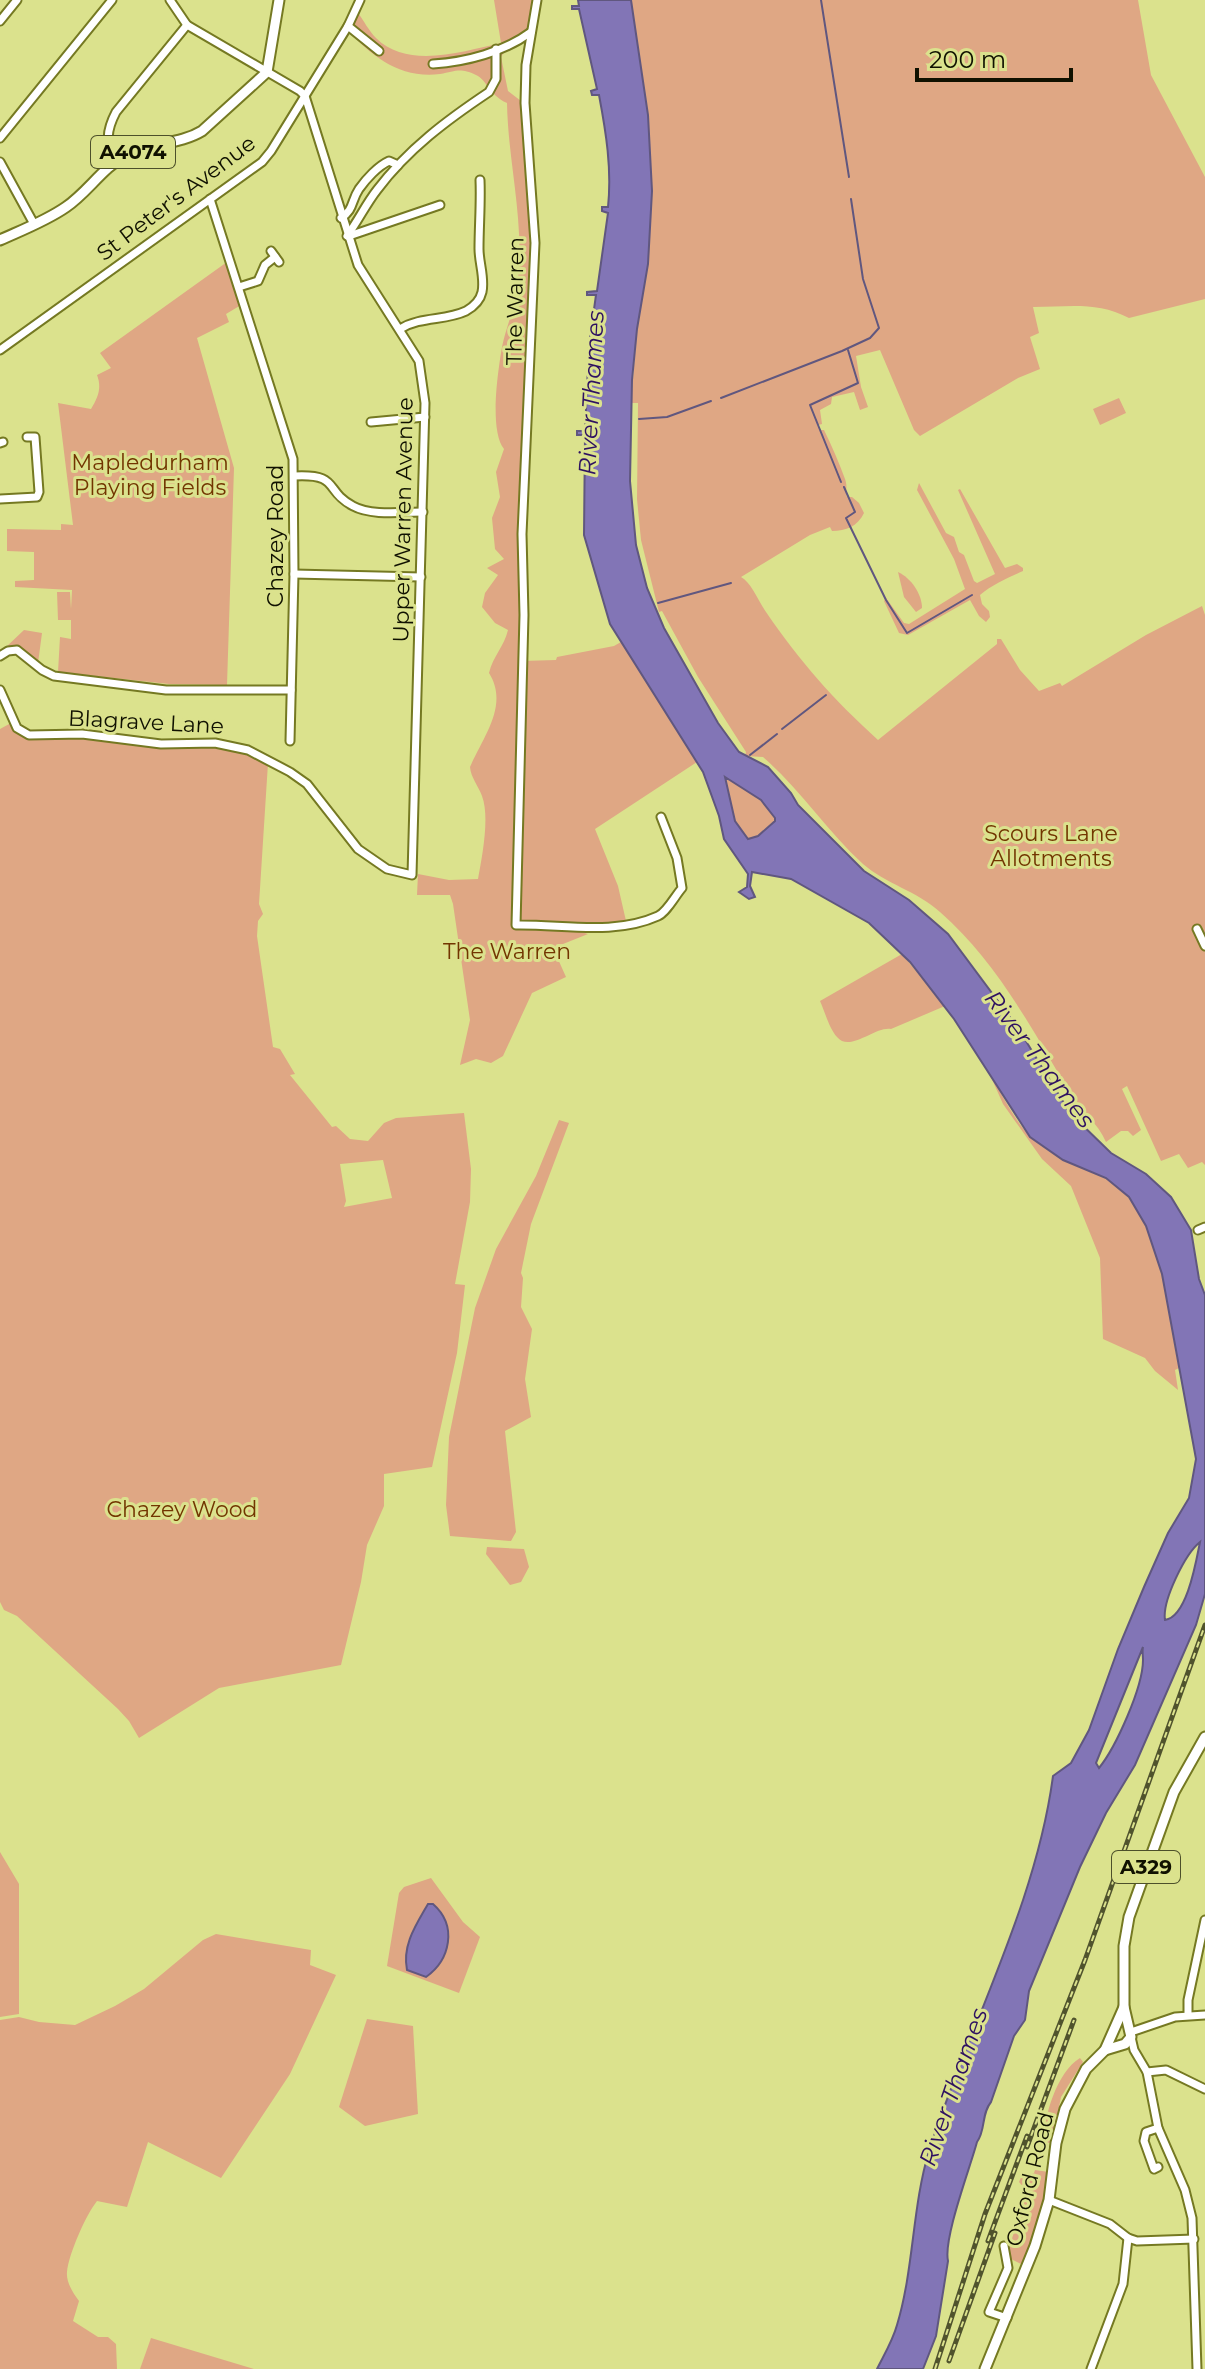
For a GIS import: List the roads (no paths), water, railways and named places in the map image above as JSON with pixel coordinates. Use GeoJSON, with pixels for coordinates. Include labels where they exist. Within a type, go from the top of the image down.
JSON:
{"type":"FeatureCollection","features":[{"type":"Feature","properties":{"kind":"main road"},"geometry":{"type":"LineString","coordinates":[[267,72],[279,0]]}},
{"type":"Feature","properties":{"kind":"main road","name":"A4074"},"geometry":{"type":"LineString","coordinates":[[0,240],[67,207],[114,162],[141,148],[180,140],[202,131],[267,72]]}},
{"type":"Feature","properties":{"kind":"main road","name":"Oxford Road"},"geometry":{"type":"LineString","coordinates":[[1127,2037],[1125,1937],[1135,1895],[1174,1792],[1205,1737]]}},
{"type":"Feature","properties":{"kind":"main road","name":"Oxford Road"},"geometry":{"type":"LineString","coordinates":[[985,2369],[1035,2246],[1049,2200],[1056,2143],[1065,2109],[1086,2069],[1105,2050],[1124,2007]]}},
{"type":"Feature","properties":{"kind":"main road"},"geometry":{"type":"LineString","coordinates":[[1121,2024],[1127,2037],[1115,2041],[1113,2030],[1121,2024]]}},
{"type":"Feature","properties":{"kind":"main road"},"geometry":{"type":"LineString","coordinates":[[1105,2050],[1127,2037]]}},
{"type":"Feature","properties":{"kind":"street"},"geometry":{"type":"LineString","coordinates":[[0,21],[17,0]]}},
{"type":"Feature","properties":{"kind":"street"},"geometry":{"type":"LineString","coordinates":[[0,138],[112,0]]}},
{"type":"Feature","properties":{"kind":"street"},"geometry":{"type":"LineString","coordinates":[[170,0],[187,25],[305,96]]}},
{"type":"Feature","properties":{"kind":"street","name":"St Peter's Avenue"},"geometry":{"type":"LineString","coordinates":[[0,350],[262,162],[348,26],[360,0]]}},
{"type":"Feature","properties":{"kind":"street","name":"The Warren"},"geometry":{"type":"LineString","coordinates":[[537,0],[528,49],[525,103],[535,243],[522,534],[524,615],[516,925],[584,929],[616,926],[660,916],[682,888],[677,858],[661,817]]}},
{"type":"Feature","properties":{"kind":"street"},"geometry":{"type":"LineString","coordinates":[[114,162],[107,142],[109,125],[116,112],[187,25]]}},
{"type":"Feature","properties":{"kind":"street"},"geometry":{"type":"LineString","coordinates":[[348,26],[379,51]]}},
{"type":"Feature","properties":{"kind":"street"},"geometry":{"type":"LineString","coordinates":[[433,64],[461,61],[516,43],[531,32]]}},
{"type":"Feature","properties":{"kind":"street"},"geometry":{"type":"LineString","coordinates":[[516,43],[528,49]]}},
{"type":"Feature","properties":{"kind":"street"},"geometry":{"type":"LineString","coordinates":[[347,236],[398,165],[446,121],[489,92],[496,79],[496,49]]}},
{"type":"Feature","properties":{"kind":"street","name":"Upper Warren Avenue"},"geometry":{"type":"LineString","coordinates":[[305,96],[358,265],[419,361],[423,376],[423,512],[412,875]]}},
{"type":"Feature","properties":{"kind":"street"},"geometry":{"type":"LineString","coordinates":[[341,218],[351,212],[358,191],[379,167],[389,161],[398,165]]}},
{"type":"Feature","properties":{"kind":"street"},"geometry":{"type":"LineString","coordinates":[[0,162],[34,224]]}},
{"type":"Feature","properties":{"kind":"street"},"geometry":{"type":"LineString","coordinates":[[400,329],[413,321],[448,317],[478,302],[482,292],[479,250],[482,183]]}},
{"type":"Feature","properties":{"kind":"street","name":"Chazey Road"},"geometry":{"type":"LineString","coordinates":[[210,199],[290,444],[295,476],[290,741]]}},
{"type":"Feature","properties":{"kind":"street"},"geometry":{"type":"LineString","coordinates":[[347,236],[440,205]]}},
{"type":"Feature","properties":{"kind":"street"},"geometry":{"type":"LineString","coordinates":[[239,287],[258,281],[265,265],[275,256]]}},
{"type":"Feature","properties":{"kind":"street"},"geometry":{"type":"LineString","coordinates":[[371,422],[425,417]]}},
{"type":"Feature","properties":{"kind":"street"},"geometry":{"type":"LineString","coordinates":[[0,499],[37,497],[34,437]]}},
{"type":"Feature","properties":{"kind":"street"},"geometry":{"type":"LineString","coordinates":[[295,476],[316,475],[323,478],[358,509],[423,512]]}},
{"type":"Feature","properties":{"kind":"street"},"geometry":{"type":"LineString","coordinates":[[294,574],[421,577]]}},
{"type":"Feature","properties":{"kind":"street"},"geometry":{"type":"LineString","coordinates":[[0,656],[17,650],[54,676],[114,684],[166,690],[291,690]]}},
{"type":"Feature","properties":{"kind":"street","name":"Blagrave Lane"},"geometry":{"type":"LineString","coordinates":[[0,690],[17,728],[29,735],[82,734],[161,744],[215,743],[248,750],[307,784],[358,849],[387,869],[412,875]]}},
{"type":"Feature","properties":{"kind":"street"},"geometry":{"type":"LineString","coordinates":[[1197,929],[1205,946]]}},
{"type":"Feature","properties":{"kind":"street"},"geometry":{"type":"LineString","coordinates":[[1188,2015],[1193,1970],[1205,1920]]}},
{"type":"Feature","properties":{"kind":"street"},"geometry":{"type":"LineString","coordinates":[[1197,2369],[1192,2218],[1185,2190],[1158,2128],[1147,2072],[1127,2037],[1156,2024],[1188,2015],[1205,2015]]}},
{"type":"Feature","properties":{"kind":"street"},"geometry":{"type":"LineString","coordinates":[[1147,2072],[1166,2070],[1205,2089]]}},
{"type":"Feature","properties":{"kind":"street"},"geometry":{"type":"LineString","coordinates":[[1158,2128],[1146,2132],[1144,2141],[1154,2169],[1158,2167]]}},
{"type":"Feature","properties":{"kind":"street"},"geometry":{"type":"LineString","coordinates":[[1049,2200],[1110,2224],[1137,2241],[1194,2239]]}},
{"type":"Feature","properties":{"kind":"street"},"geometry":{"type":"LineString","coordinates":[[1091,2369],[1123,2284],[1128,2238]]}},
{"type":"Feature","properties":{"kind":"street"},"geometry":{"type":"LineString","coordinates":[[1004,2246],[1008,2268],[989,2312],[1007,2318]]}},
{"type":"Feature","properties":{"kind":"water","name":"River Thames"},"geometry":{"type":"Polygon","coordinates":[[[578,0],[631,0],[648,115],[652,191],[648,264],[632,380],[630,481],[636,545],[647,588],[664,628],[718,723],[739,752],[768,767],[798,805],[864,871],[909,900],[948,934],[1018,1028],[1070,1113],[1111,1153],[1146,1174],[1171,1197],[1191,1230],[1199,1279],[1205,1295],[1205,1594],[1196,1625],[1135,1765],[1106,1813],[1080,1867],[1029,1991],[1025,2020],[1014,2036],[986,2112],[958,2203],[949,2237],[936,2336],[923,2369],[877,2369],[893,2336],[903,2304],[919,2194],[929,2151],[1017,1919],[1032,1872],[1053,1776],[1071,1763],[1089,1730],[1144,1587],[1168,1533],[1189,1498],[1196,1459],[1162,1274],[1146,1226],[1129,1197],[1106,1178],[1063,1160],[1030,1137],[954,1019],[910,962],[869,923],[791,879],[752,872],[750,886],[755,897],[749,899],[739,892],[747,887],[748,874],[724,839],[703,772],[610,624],[584,535],[585,435],[577,435],[577,431],[585,431],[589,345],[596,295],[587,295],[587,292],[597,291],[608,213],[602,211],[602,207],[608,207],[609,179],[599,95],[592,95],[591,91],[597,89],[579,9],[572,9],[572,6],[579,6],[578,0]],[[725,777],[735,821],[748,839],[758,836],[775,818],[761,800],[725,777]],[[1200,1542],[1171,1590],[1165,1620],[1173,1617],[1185,1599],[1200,1542]],[[1143,1647],[1096,1763],[1099,1768],[1127,1716],[1139,1685],[1143,1647]]]}},
{"type":"Feature","properties":{"kind":"water"},"geometry":{"type":"Polygon","coordinates":[[[428,1904],[433,1904],[446,1922],[448,1942],[441,1962],[426,1977],[407,1970],[406,1952],[428,1904]]]}},
{"type":"Feature","properties":{"kind":"waterway"},"geometry":{"type":"LineString","coordinates":[[821,0],[849,177]]}},
{"type":"Feature","properties":{"kind":"waterway"},"geometry":{"type":"LineString","coordinates":[[721,398],[842,351],[870,338],[879,328],[863,279],[851,199]]}},
{"type":"Feature","properties":{"kind":"waterway"},"geometry":{"type":"LineString","coordinates":[[841,482],[810,405],[858,383],[848,350]]}},
{"type":"Feature","properties":{"kind":"waterway"},"geometry":{"type":"LineString","coordinates":[[639,419],[667,417],[711,401]]}},
{"type":"Feature","properties":{"kind":"waterway"},"geometry":{"type":"LineString","coordinates":[[844,487],[855,512],[846,518],[886,600],[907,633],[972,595]]}},
{"type":"Feature","properties":{"kind":"waterway"},"geometry":{"type":"LineString","coordinates":[[658,603],[731,583]]}},
{"type":"Feature","properties":{"kind":"waterway"},"geometry":{"type":"LineString","coordinates":[[782,729],[826,695]]}},
{"type":"Feature","properties":{"kind":"waterway"},"geometry":{"type":"LineString","coordinates":[[750,755],[777,734]]}},
{"type":"Feature","properties":{"kind":"railway"},"geometry":{"type":"LineString","coordinates":[[935,2369],[985,2214],[1085,1960],[1205,1625]]}},
{"type":"Feature","properties":{"kind":"railway"},"geometry":{"type":"LineString","coordinates":[[1027,2147],[1074,2020]]}},
{"type":"Feature","properties":{"kind":"railway"},"geometry":{"type":"LineString","coordinates":[[988,2241],[1027,2136]]}},
{"type":"Feature","properties":{"kind":"railway"},"geometry":{"type":"LineString","coordinates":[[949,2361],[995,2233]]}},
{"type":"Feature","properties":{"kind":"park label","name":"Mapledurham Playing Fields"},"geometry":{"type":"Point","coordinates":[150,474]}},
{"type":"Feature","properties":{"kind":"park label","name":"Scours Lane Allotments"},"geometry":{"type":"Point","coordinates":[1051,846]}},
{"type":"Feature","properties":{"kind":"park label","name":"Chazey Wood"},"geometry":{"type":"Point","coordinates":[182,1509]}}]}
